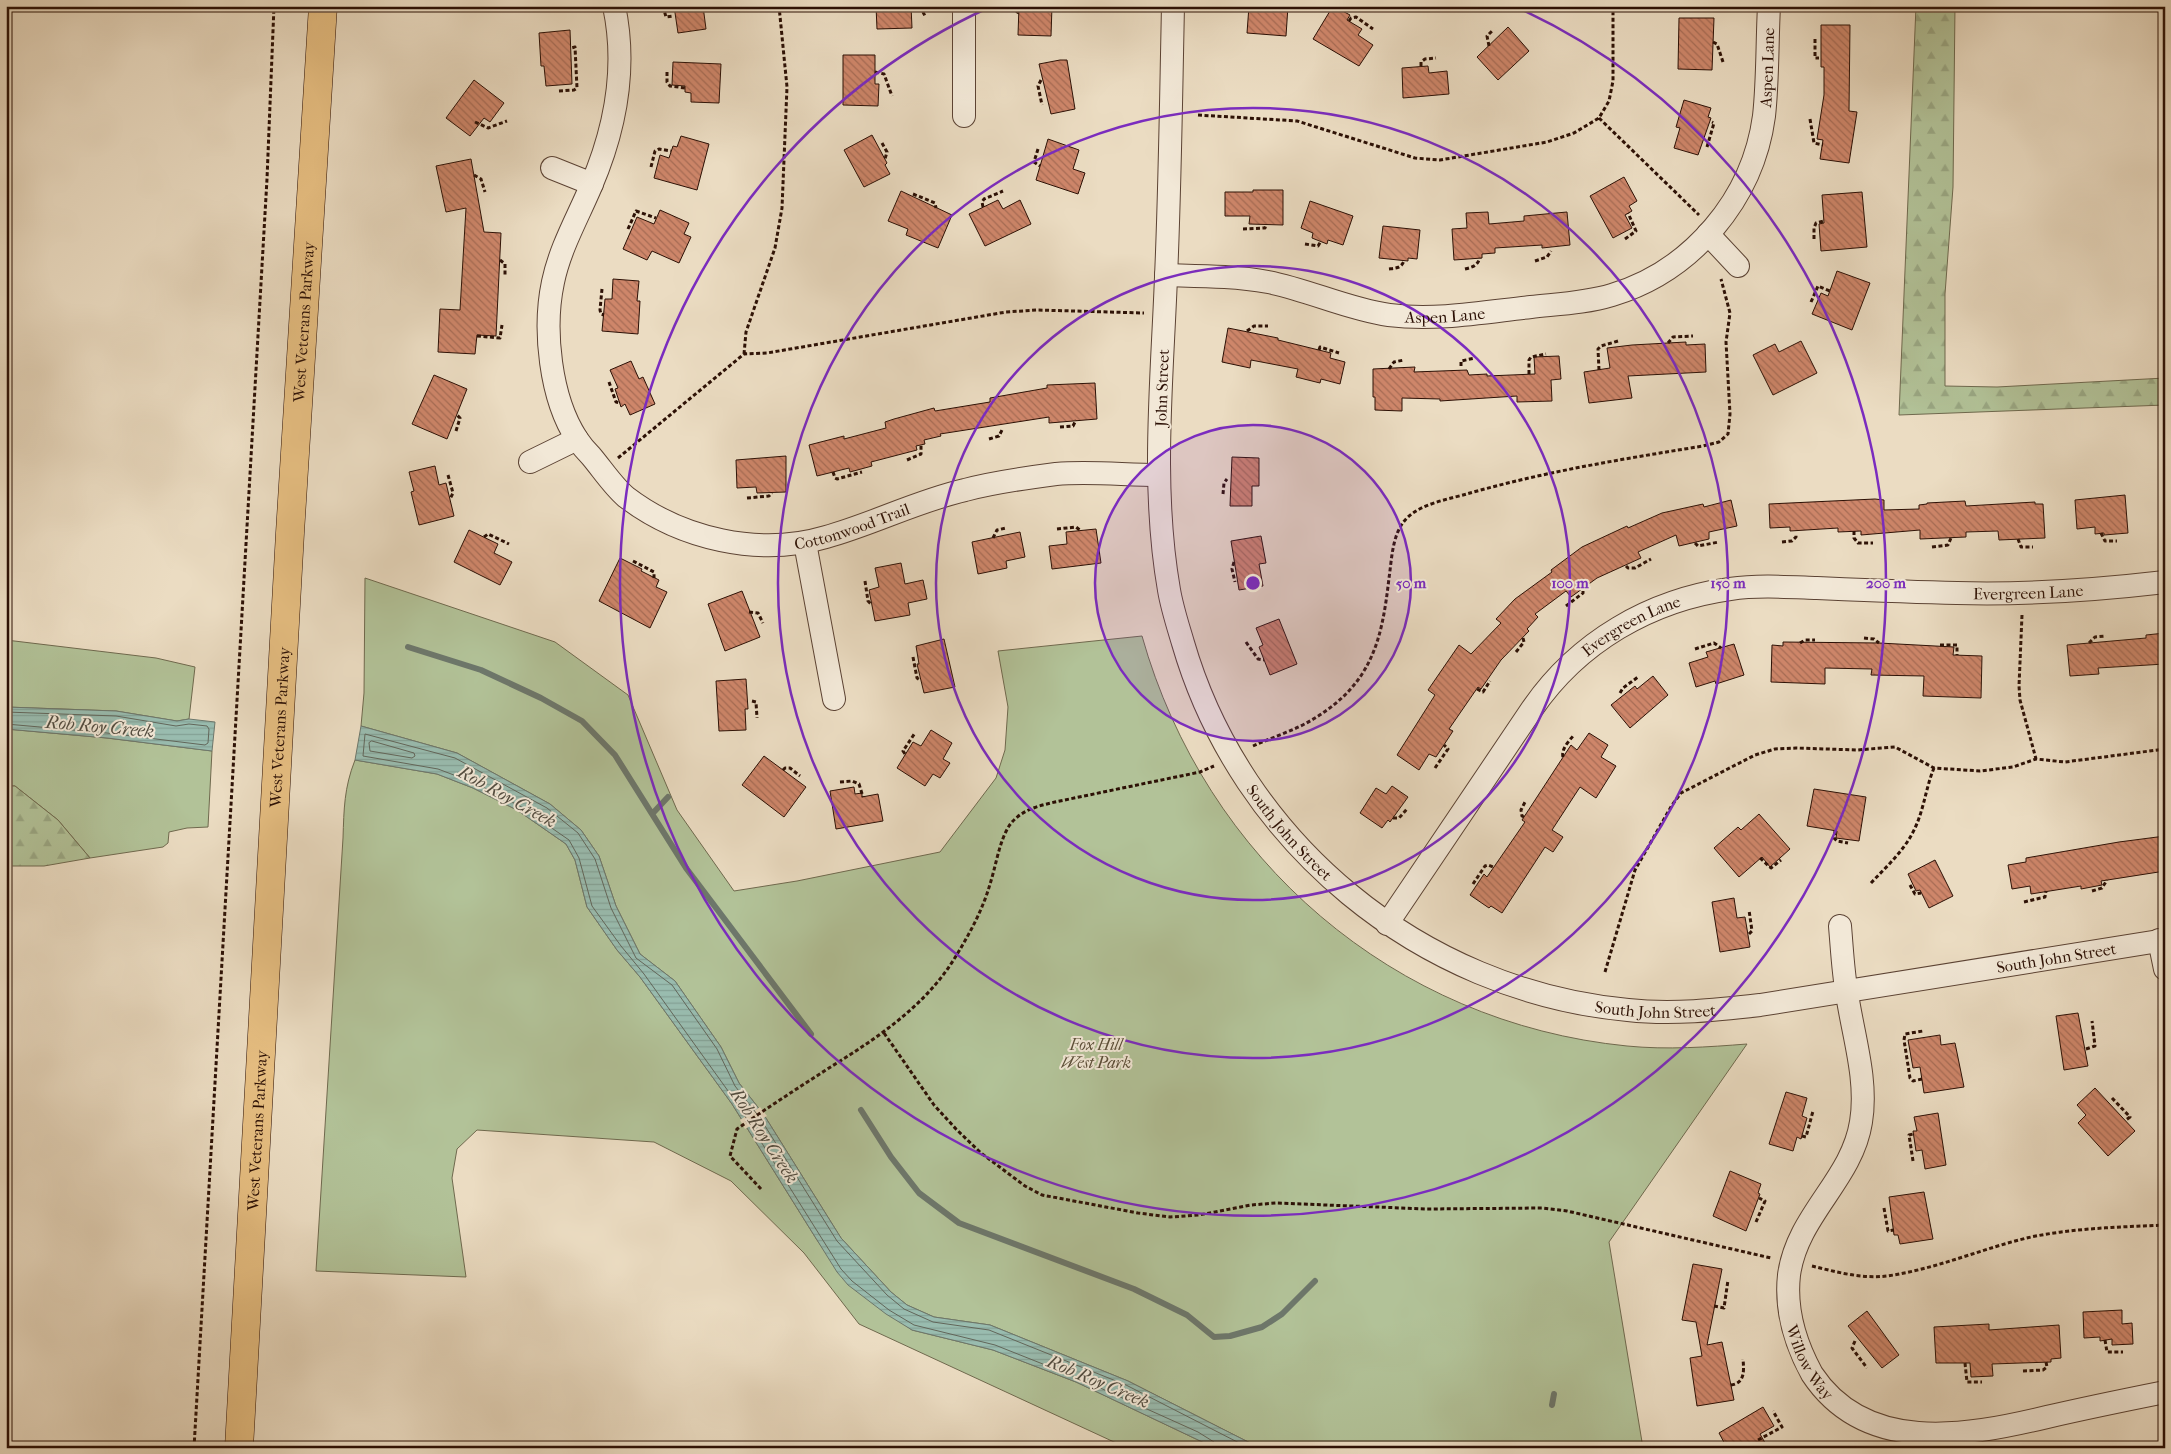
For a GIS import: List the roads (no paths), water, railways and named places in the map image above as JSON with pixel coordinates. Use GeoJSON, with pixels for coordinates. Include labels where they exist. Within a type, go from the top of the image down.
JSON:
{"type":"FeatureCollection","features":[{"type":"Feature","properties":{"kind":"main road","name":"West Veterans Parkway"},"geometry":{"type":"LineString","coordinates":[[239,1448],[290,533],[323,6]]}},
{"type":"Feature","properties":{"kind":"street","name":"Cottonwood Trail"},"geometry":{"type":"LineString","coordinates":[[614,6],[618,24],[619,82],[610,132],[592,184],[569,235],[553,281],[549,317],[549,350],[556,385],[565,414],[576,439],[625,496],[686,531],[722,541],[749,544],[805,543],[828,537],[962,490],[1011,480],[1058,474],[1159,475]]}},
{"type":"Feature","properties":{"kind":"street"},"geometry":{"type":"LineString","coordinates":[[964,6],[964,116]]}},
{"type":"Feature","properties":{"kind":"street","name":"John Street"},"geometry":{"type":"LineString","coordinates":[[1173,6],[1159,475],[1160,529],[1169,594],[1187,654],[1206,707],[1231,758]]}},
{"type":"Feature","properties":{"kind":"street","name":"Aspen Lane"},"geometry":{"type":"LineString","coordinates":[[1166,274],[1230,277],[1270,282],[1334,302],[1389,315],[1455,316],[1568,303],[1610,296],[1652,278],[1676,263],[1708,234],[1730,207],[1745,181],[1757,148],[1764,117],[1769,6]]}},
{"type":"Feature","properties":{"kind":"street"},"geometry":{"type":"LineString","coordinates":[[552,168],[592,184]]}},
{"type":"Feature","properties":{"kind":"street"},"geometry":{"type":"LineString","coordinates":[[1708,234],[1738,266]]}},
{"type":"Feature","properties":{"kind":"street"},"geometry":{"type":"LineString","coordinates":[[530,462],[576,439]]}},
{"type":"Feature","properties":{"kind":"street"},"geometry":{"type":"LineString","coordinates":[[805,543],[834,699]]}},
{"type":"Feature","properties":{"kind":"street","name":"Evergreen Lane"},"geometry":{"type":"LineString","coordinates":[[1387,924],[1532,709],[1552,684],[1576,658],[1603,636],[1660,608],[1691,597],[1730,589],[1764,587],[1959,594],[2098,590],[2165,582]]}},
{"type":"Feature","properties":{"kind":"street","name":"South John Street"},"geometry":{"type":"LineString","coordinates":[[1231,758],[1263,803],[1293,840],[1356,901],[1387,924],[1434,952],[1483,975],[1516,986],[1596,1006],[1629,1011],[1713,1010],[1846,992],[2162,940]]}},
{"type":"Feature","properties":{"kind":"street"},"geometry":{"type":"LineString","coordinates":[[1840,926],[1846,992]]}},
{"type":"Feature","properties":{"kind":"street"},"geometry":{"type":"LineString","coordinates":[[2162,940],[2165,969]]}},
{"type":"Feature","properties":{"kind":"street","name":"Willow Way"},"geometry":{"type":"LineString","coordinates":[[1846,992],[1862,1083],[1863,1110],[1859,1133],[1846,1166],[1802,1233],[1789,1276],[1789,1311],[1798,1348],[1823,1391],[1843,1412],[1872,1428],[1907,1438],[1944,1439],[1985,1432],[2165,1392]]}},
{"type":"Feature","properties":{"kind":"water","name":"Rob Roy Creek"},"geometry":{"type":"Polygon","coordinates":[[[6,707],[116,711],[177,721],[189,719],[215,722],[212,751],[107,738],[6,729],[6,707]]]}},
{"type":"Feature","properties":{"kind":"water","name":"Rob Roy Creek"},"geometry":{"type":"Polygon","coordinates":[[[361,726],[457,753],[550,804],[581,830],[599,856],[616,906],[640,954],[675,981],[721,1047],[739,1083],[764,1115],[841,1238],[891,1292],[907,1305],[934,1317],[990,1325],[1128,1381],[1260,1448],[1215,1448],[1076,1382],[993,1350],[912,1330],[886,1314],[848,1285],[837,1272],[732,1104],[587,907],[575,860],[566,844],[517,810],[473,788],[437,774],[355,760],[361,726]]]}},
{"type":"Feature","properties":{"kind":"waterway"},"geometry":{"type":"LineString","coordinates":[[408,647],[481,670],[541,698],[582,721],[615,755],[686,868],[811,1034]]}},
{"type":"Feature","properties":{"kind":"waterway"},"geometry":{"type":"LineString","coordinates":[[653,813],[668,797]]}},
{"type":"Feature","properties":{"kind":"waterway"},"geometry":{"type":"LineString","coordinates":[[861,1110],[891,1157],[919,1193],[959,1223],[1134,1289],[1187,1315],[1214,1337],[1230,1336],[1262,1327],[1282,1314],[1315,1281]]}},
{"type":"Feature","properties":{"kind":"waterway"},"geometry":{"type":"LineString","coordinates":[[1552,1405],[1554,1394]]}},
{"type":"Feature","properties":{"kind":"park label","name":"Fox Hill West Park"},"geometry":{"type":"Point","coordinates":[1096,1053]}}]}
